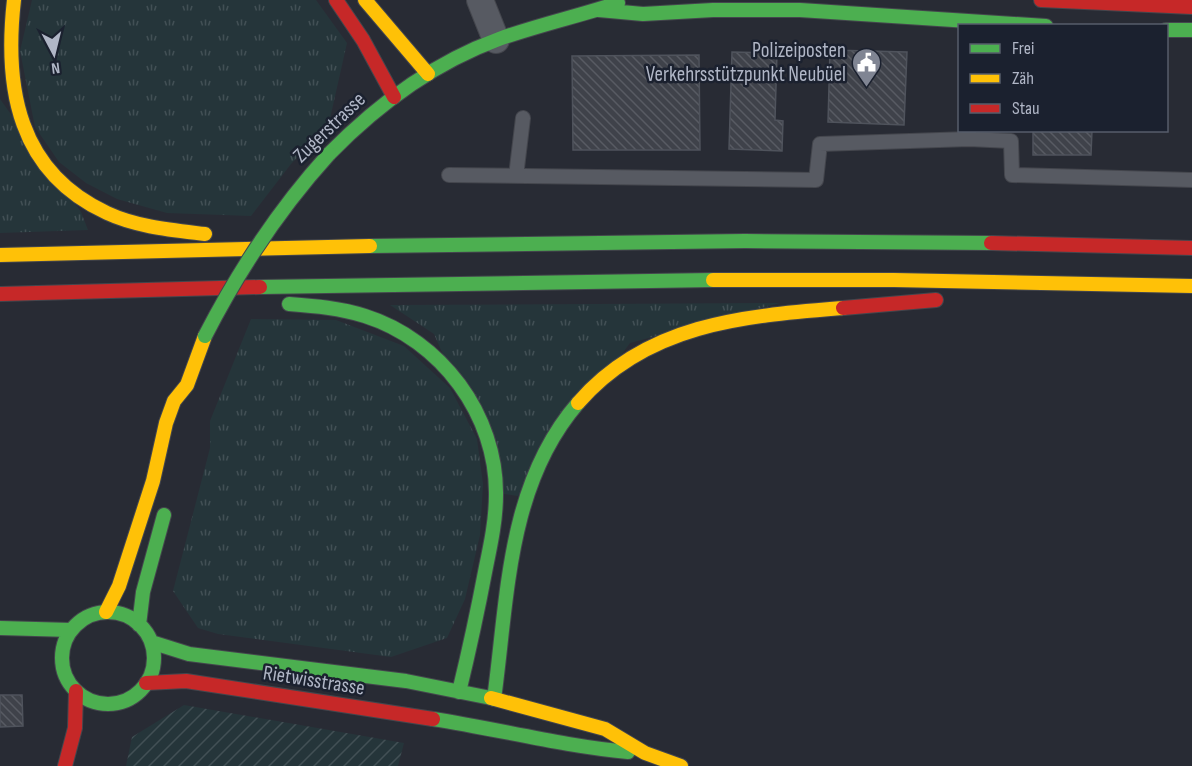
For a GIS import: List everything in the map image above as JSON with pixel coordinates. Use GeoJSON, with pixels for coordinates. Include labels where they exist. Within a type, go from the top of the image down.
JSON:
{"type":"FeatureCollection","features":[{"type":"Feature","properties":{"kind":"main road"},"geometry":{"type":"LineString","coordinates":[[14,0],[3,46],[4,76],[9,102],[28,144],[45,168],[66,189],[106,212],[144,224],[308,247]]}},
{"type":"Feature","properties":{"kind":"main road"},"geometry":{"type":"LineString","coordinates":[[336,0],[363,40],[394,97]]}},
{"type":"Feature","properties":{"kind":"main road"},"geometry":{"type":"LineString","coordinates":[[365,0],[428,74]]}},
{"type":"Feature","properties":{"kind":"main road","name":"Zugerstrasse"},"geometry":{"type":"LineString","coordinates":[[106,612],[119,586],[150,492],[166,423],[174,401],[187,385],[206,336],[229,289],[250,254],[301,183],[361,122],[428,74],[496,40],[625,0]]}},
{"type":"Feature","properties":{"kind":"main road"},"geometry":{"type":"LineString","coordinates":[[1041,0],[1192,7]]}},
{"type":"Feature","properties":{"kind":"main road","name":"Zugerstrasse"},"geometry":{"type":"LineString","coordinates":[[598,10],[643,14],[713,10],[800,10],[972,18],[1028,24]]}},
{"type":"Feature","properties":{"kind":"main road"},"geometry":{"type":"LineString","coordinates":[[1168,30],[1192,30]]}},
{"type":"Feature","properties":{"kind":"main road"},"geometry":{"type":"LineString","coordinates":[[0,255],[308,247],[801,241],[1192,248]]}},
{"type":"Feature","properties":{"kind":"main road"},"geometry":{"type":"LineString","coordinates":[[0,294],[283,286],[692,280],[903,280],[1192,286]]}},
{"type":"Feature","properties":{"kind":"main road"},"geometry":{"type":"LineString","coordinates":[[983,296],[1124,284]]}},
{"type":"Feature","properties":{"kind":"main road"},"geometry":{"type":"LineString","coordinates":[[0,294],[56,305]]}},
{"type":"Feature","properties":{"kind":"main road"},"geometry":{"type":"LineString","coordinates":[[273,304],[319,306],[351,312],[377,319],[400,329],[423,344],[441,360],[463,385],[476,408],[493,459],[496,486],[495,513],[482,592],[459,692],[485,712],[516,539],[531,482],[542,455],[558,427],[578,401],[602,378],[628,358],[650,346],[682,332],[716,322],[781,312],[948,299]]}},
{"type":"Feature","properties":{"kind":"main road"},"geometry":{"type":"LineString","coordinates":[[204,305],[238,305]]}},
{"type":"Feature","properties":{"kind":"main road","name":"Zugerstrasse"},"geometry":{"type":"LineString","coordinates":[[186,412],[187,385]]}},
{"type":"Feature","properties":{"kind":"main road"},"geometry":{"type":"LineString","coordinates":[[139,624],[143,592],[167,501]]}},
{"type":"Feature","properties":{"kind":"main road"},"geometry":{"type":"LineString","coordinates":[[106,612],[124,615],[139,624],[151,642],[153,663],[141,690],[108,710],[76,691],[57,664],[71,630],[83,619],[106,612]]}},
{"type":"Feature","properties":{"kind":"main road"},"geometry":{"type":"LineString","coordinates":[[0,628],[71,630]]}},
{"type":"Feature","properties":{"kind":"main road","name":"Rietwisstrasse"},"geometry":{"type":"LineString","coordinates":[[151,642],[189,654],[406,681],[459,692],[485,712],[593,749],[645,753]]}},
{"type":"Feature","properties":{"kind":"main road","name":"Rietwisstrasse"},"geometry":{"type":"LineString","coordinates":[[146,683],[186,681],[485,712],[605,729],[645,753],[681,766]]}},
{"type":"Feature","properties":{"kind":"main road"},"geometry":{"type":"LineString","coordinates":[[65,766],[75,728],[76,691]]}},
{"type":"Feature","properties":{"kind":"street"},"geometry":{"type":"LineString","coordinates":[[480,0],[496,40]]}},
{"type":"Feature","properties":{"kind":"lane"},"geometry":{"type":"LineString","coordinates":[[516,176],[523,118]]}},
{"type":"Feature","properties":{"kind":"lane"},"geometry":{"type":"LineString","coordinates":[[448,175],[816,180],[820,144],[969,135],[1011,141],[1012,175],[1192,179]]}},
{"type":"Feature","properties":{"kind":"green space"},"geometry":{"type":"Polygon","coordinates":[[[32,0],[316,0],[347,43],[329,123],[291,164],[251,216],[167,213],[117,199],[86,183],[59,162],[35,127],[20,51],[32,0]]]}},
{"type":"Feature","properties":{"kind":"green space"},"geometry":{"type":"Polygon","coordinates":[[[0,99],[81,212],[88,230],[0,233],[0,99]]]}},
{"type":"Feature","properties":{"kind":"green space"},"geometry":{"type":"Polygon","coordinates":[[[780,303],[630,343],[518,496],[504,494],[434,334],[390,305],[780,303]]]}},
{"type":"Feature","properties":{"kind":"green space"},"geometry":{"type":"Polygon","coordinates":[[[251,319],[336,320],[404,346],[450,388],[477,439],[483,484],[480,535],[465,599],[447,638],[391,657],[218,634],[198,628],[173,591],[210,448],[210,421],[251,319]]]}},
{"type":"Feature","properties":{"kind":"green space"},"geometry":{"type":"Polygon","coordinates":[[[184,705],[404,743],[398,766],[126,766],[132,737],[184,705]]]}},
{"type":"Feature","properties":{"kind":"building","name":"Polizeiposten Verkehrsstützpunkt Neubüel"},"geometry":{"type":"Polygon","coordinates":[[[830,50],[907,52],[904,125],[828,122],[830,50]]]}},
{"type":"Feature","properties":{"kind":"building"},"geometry":{"type":"Polygon","coordinates":[[[732,52],[777,53],[775,120],[783,121],[782,151],[729,149],[732,52]]]}},
{"type":"Feature","properties":{"kind":"building"},"geometry":{"type":"Polygon","coordinates":[[[699,55],[700,150],[573,150],[572,56],[699,55]]]}},
{"type":"Feature","properties":{"kind":"building"},"geometry":{"type":"Polygon","coordinates":[[[1033,132],[1092,132],[1091,155],[1033,155],[1033,132]]]}},
{"type":"Feature","properties":{"kind":"building"},"geometry":{"type":"Polygon","coordinates":[[[0,695],[22,695],[23,726],[0,727],[0,695]]]}},
{"type":"Feature","properties":{"kind":"traffic: fast"},"geometry":{"type":"LineString","coordinates":[[329,154],[387,102],[451,60],[499,39],[618,3]]}},
{"type":"Feature","properties":{"kind":"traffic: fast"},"geometry":{"type":"LineString","coordinates":[[599,10],[643,14],[713,10],[800,10],[1015,24]]}},
{"type":"Feature","properties":{"kind":"traffic: fast"},"geometry":{"type":"LineString","coordinates":[[1168,30],[1192,30]]}},
{"type":"Feature","properties":{"kind":"traffic: fast"},"geometry":{"type":"LineString","coordinates":[[205,336],[261,241],[293,196],[329,154]]}},
{"type":"Feature","properties":{"kind":"traffic: fast"},"geometry":{"type":"LineString","coordinates":[[370,246],[745,241],[991,243]]}},
{"type":"Feature","properties":{"kind":"traffic: fast"},"geometry":{"type":"LineString","coordinates":[[260,287],[713,280]]}},
{"type":"Feature","properties":{"kind":"traffic: fast"},"geometry":{"type":"LineString","coordinates":[[289,304],[346,311],[365,316],[392,327],[418,343],[440,362],[459,384],[475,410],[487,437],[494,465],[496,504],[490,549],[459,692]]}},
{"type":"Feature","properties":{"kind":"traffic: fast"},"geometry":{"type":"LineString","coordinates":[[494,699],[508,582],[524,506],[537,470],[555,435],[578,403]]}},
{"type":"Feature","properties":{"kind":"traffic: fast"},"geometry":{"type":"LineString","coordinates":[[139,625],[143,592],[164,515]]}},
{"type":"Feature","properties":{"kind":"traffic: fast"},"geometry":{"type":"LineString","coordinates":[[108,612],[126,616],[140,626],[150,640],[154,658],[150,676],[140,690],[126,700],[108,704],[90,700],[76,690],[66,676],[62,658],[66,640],[76,626],[90,616],[108,612]]}},
{"type":"Feature","properties":{"kind":"traffic: fast"},"geometry":{"type":"LineString","coordinates":[[0,628],[71,630]]}},
{"type":"Feature","properties":{"kind":"traffic: fast"},"geometry":{"type":"LineString","coordinates":[[151,642],[189,654],[406,681],[491,698]]}},
{"type":"Feature","properties":{"kind":"traffic: fast"},"geometry":{"type":"LineString","coordinates":[[433,719],[579,746],[628,752]]}},
{"type":"Feature","properties":{"kind":"traffic: slow"},"geometry":{"type":"LineString","coordinates":[[14,0],[11,33],[16,95],[23,124],[36,151],[54,175],[77,196],[118,218],[155,227],[205,234]]}},
{"type":"Feature","properties":{"kind":"traffic: slow"},"geometry":{"type":"LineString","coordinates":[[365,0],[428,74]]}},
{"type":"Feature","properties":{"kind":"traffic: slow"},"geometry":{"type":"LineString","coordinates":[[0,255],[370,246]]}},
{"type":"Feature","properties":{"kind":"traffic: slow"},"geometry":{"type":"LineString","coordinates":[[713,280],[894,280],[1192,286]]}},
{"type":"Feature","properties":{"kind":"traffic: slow"},"geometry":{"type":"LineString","coordinates":[[578,403],[605,376],[635,356],[666,340],[700,328],[734,320],[843,308]]}},
{"type":"Feature","properties":{"kind":"traffic: slow"},"geometry":{"type":"LineString","coordinates":[[106,612],[119,586],[153,481],[166,423],[174,401],[187,385],[205,336]]}},
{"type":"Feature","properties":{"kind":"traffic: slow"},"geometry":{"type":"LineString","coordinates":[[491,698],[605,729],[645,753],[681,766]]}},
{"type":"Feature","properties":{"kind":"traffic: jam"},"geometry":{"type":"LineString","coordinates":[[336,0],[363,40],[394,97]]}},
{"type":"Feature","properties":{"kind":"traffic: jam"},"geometry":{"type":"LineString","coordinates":[[1041,0],[1192,7]]}},
{"type":"Feature","properties":{"kind":"traffic: jam"},"geometry":{"type":"LineString","coordinates":[[991,243],[1192,248]]}},
{"type":"Feature","properties":{"kind":"traffic: jam"},"geometry":{"type":"LineString","coordinates":[[0,294],[260,287]]}},
{"type":"Feature","properties":{"kind":"traffic: jam"},"geometry":{"type":"LineString","coordinates":[[843,308],[936,300]]}},
{"type":"Feature","properties":{"kind":"traffic: jam"},"geometry":{"type":"LineString","coordinates":[[146,683],[186,681],[433,719]]}},
{"type":"Feature","properties":{"kind":"traffic: jam"},"geometry":{"type":"LineString","coordinates":[[65,766],[75,728],[76,691]]}},
{"type":"Feature","properties":{"kind":"place","name":"Polizeiposten Verkehrsstützpunkt Neubüel"},"geometry":{"type":"Point","coordinates":[867,88]}}]}
